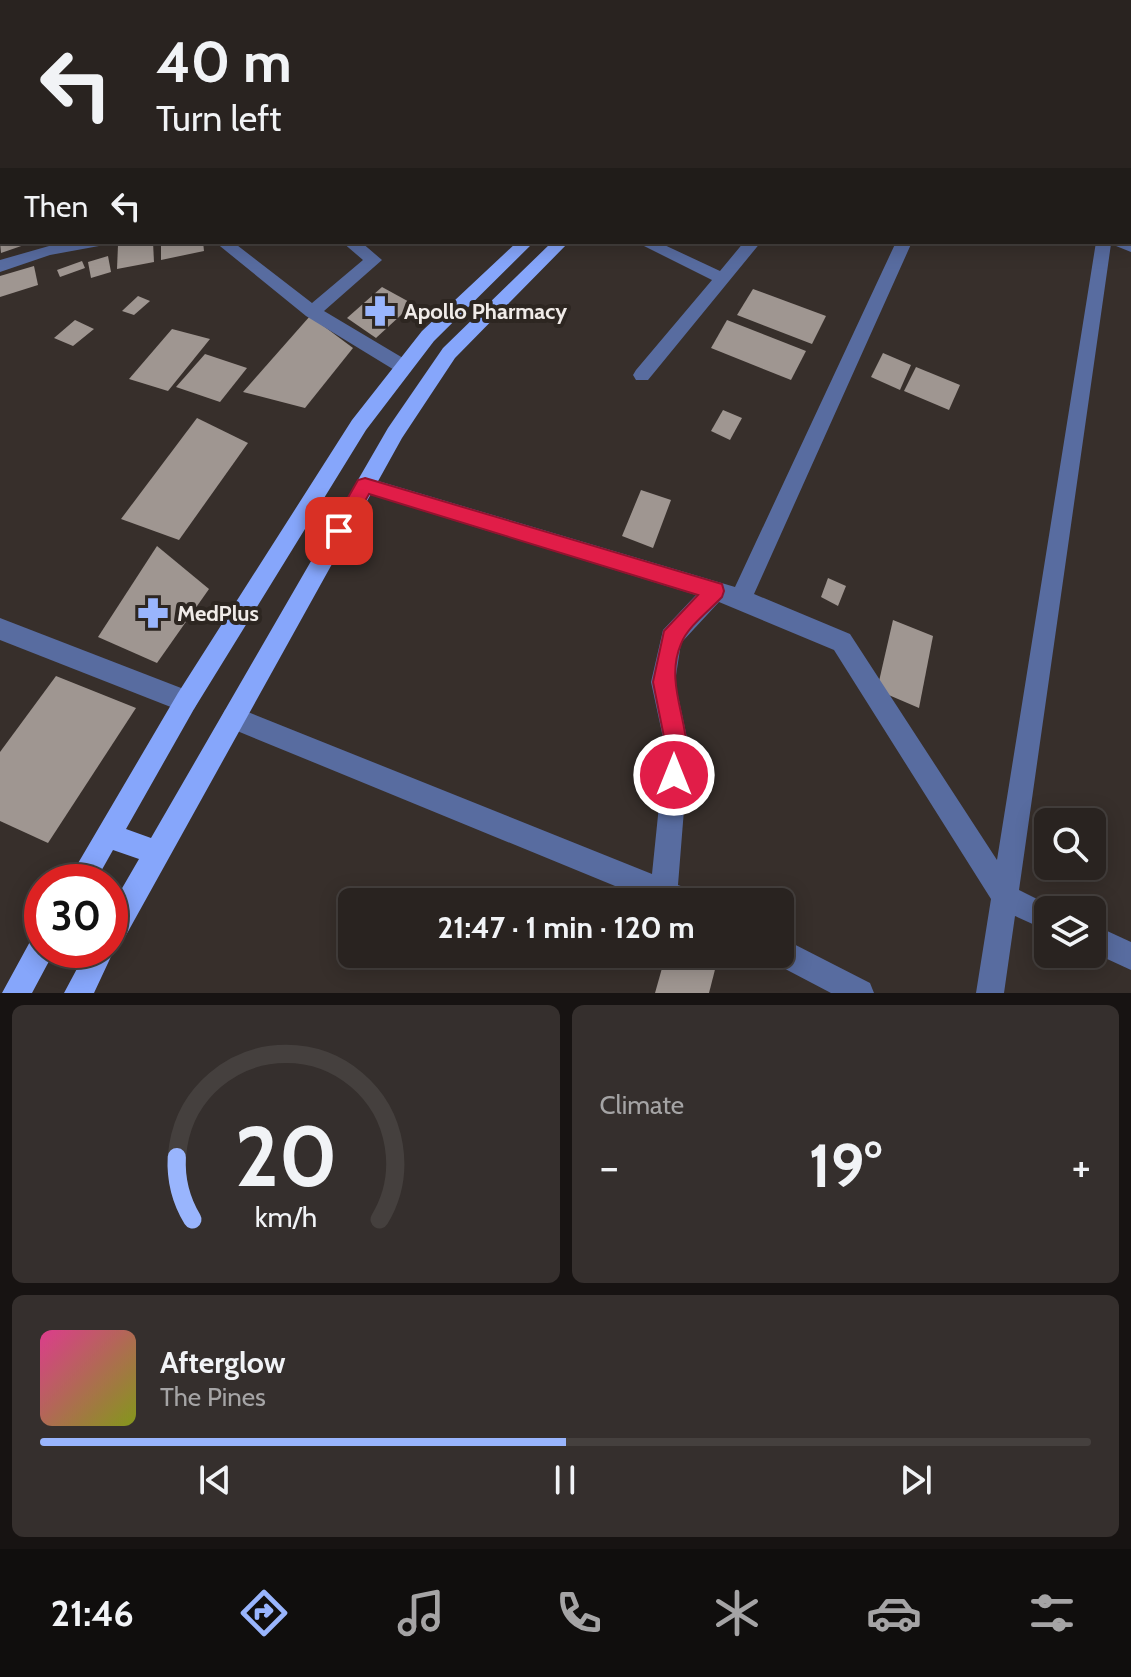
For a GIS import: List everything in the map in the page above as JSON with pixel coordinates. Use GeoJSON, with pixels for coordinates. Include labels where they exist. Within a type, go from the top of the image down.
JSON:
{"type":"FeatureCollection","features":[{"type":"Feature","properties":{"kind":"main road"},"geometry":{"type":"LineString","coordinates":[[90,864],[186,701],[359,425],[402,366],[524,244]]}},
{"type":"Feature","properties":{"kind":"main road"},"geometry":{"type":"LineString","coordinates":[[128,904],[365,485],[449,353],[559,244]]}},
{"type":"Feature","properties":{"kind":"main road"},"geometry":{"type":"LineString","coordinates":[[107,835],[157,853]]}},
{"type":"Feature","properties":{"kind":"main road"},"geometry":{"type":"LineString","coordinates":[[16,993],[30,968]]}},
{"type":"Feature","properties":{"kind":"main road"},"geometry":{"type":"LineString","coordinates":[[78,993],[92,968]]}},
{"type":"Feature","properties":{"kind":"street"},"geometry":{"type":"LineString","coordinates":[[0,266],[48,250],[82,244]]}},
{"type":"Feature","properties":{"kind":"street"},"geometry":{"type":"LineString","coordinates":[[226,244],[312,312],[402,366]]}},
{"type":"Feature","properties":{"kind":"street"},"geometry":{"type":"LineString","coordinates":[[312,312],[374,260],[353,244]]}},
{"type":"Feature","properties":{"kind":"street"},"geometry":{"type":"LineString","coordinates":[[648,244],[722,278]]}},
{"type":"Feature","properties":{"kind":"street"},"geometry":{"type":"LineString","coordinates":[[642,375],[751,244]]}},
{"type":"Feature","properties":{"kind":"street"},"geometry":{"type":"LineString","coordinates":[[741,599],[903,244]]}},
{"type":"Feature","properties":{"kind":"street"},"geometry":{"type":"LineString","coordinates":[[990,993],[1104,244]]}},
{"type":"Feature","properties":{"kind":"street"},"geometry":{"type":"LineString","coordinates":[[365,485],[741,599],[842,642],[1005,897],[1034,910]]}},
{"type":"Feature","properties":{"kind":"street"},"geometry":{"type":"LineString","coordinates":[[664,888],[677,747],[663,682],[671,638],[715,591]]}},
{"type":"Feature","properties":{"kind":"street"},"geometry":{"type":"LineString","coordinates":[[0,629],[186,701]]}},
{"type":"Feature","properties":{"kind":"street"},"geometry":{"type":"LineString","coordinates":[[233,718],[659,888]]}},
{"type":"Feature","properties":{"kind":"street"},"geometry":{"type":"LineString","coordinates":[[1106,944],[1131,956]]}},
{"type":"Feature","properties":{"kind":"street"},"geometry":{"type":"LineString","coordinates":[[794,958],[860,993]]}},
{"type":"Feature","properties":{"kind":"building"},"geometry":{"type":"Polygon","coordinates":[[[0,244],[27,244],[1,253],[0,244]]]}},
{"type":"Feature","properties":{"kind":"building"},"geometry":{"type":"Polygon","coordinates":[[[153,244],[154,262],[117,269],[118,245],[153,244]]]}},
{"type":"Feature","properties":{"kind":"building"},"geometry":{"type":"Polygon","coordinates":[[[161,244],[203,244],[204,251],[161,260],[161,244]]]}},
{"type":"Feature","properties":{"kind":"building"},"geometry":{"type":"Polygon","coordinates":[[[108,256],[111,272],[91,278],[88,262],[108,256]]]}},
{"type":"Feature","properties":{"kind":"building"},"geometry":{"type":"Polygon","coordinates":[[[82,261],[85,268],[60,277],[57,270],[82,261]]]}},
{"type":"Feature","properties":{"kind":"building"},"geometry":{"type":"Polygon","coordinates":[[[34,266],[38,285],[0,297],[0,276],[34,266]]]}},
{"type":"Feature","properties":{"kind":"building","name":"Apollo Pharmacy"},"geometry":{"type":"Polygon","coordinates":[[[382,287],[413,304],[376,338],[347,318],[382,287]]]}},
{"type":"Feature","properties":{"kind":"building"},"geometry":{"type":"Polygon","coordinates":[[[753,289],[826,316],[812,344],[737,315],[753,289]]]}},
{"type":"Feature","properties":{"kind":"building"},"geometry":{"type":"Polygon","coordinates":[[[138,296],[150,301],[134,315],[122,311],[138,296]]]}},
{"type":"Feature","properties":{"kind":"building"},"geometry":{"type":"Polygon","coordinates":[[[310,316],[353,348],[305,408],[243,392],[310,316]]]}},
{"type":"Feature","properties":{"kind":"building"},"geometry":{"type":"Polygon","coordinates":[[[75,320],[94,329],[73,346],[54,338],[75,320]]]}},
{"type":"Feature","properties":{"kind":"building"},"geometry":{"type":"Polygon","coordinates":[[[727,320],[806,351],[791,380],[711,348],[727,320]]]}},
{"type":"Feature","properties":{"kind":"building"},"geometry":{"type":"Polygon","coordinates":[[[172,329],[210,339],[168,391],[129,379],[172,329]]]}},
{"type":"Feature","properties":{"kind":"building"},"geometry":{"type":"Polygon","coordinates":[[[883,353],[911,365],[900,390],[871,377],[883,353]]]}},
{"type":"Feature","properties":{"kind":"building"},"geometry":{"type":"Polygon","coordinates":[[[205,354],[247,368],[220,402],[176,387],[205,354]]]}},
{"type":"Feature","properties":{"kind":"building"},"geometry":{"type":"Polygon","coordinates":[[[916,367],[960,385],[949,410],[904,391],[916,367]]]}},
{"type":"Feature","properties":{"kind":"building"},"geometry":{"type":"Polygon","coordinates":[[[723,410],[742,418],[730,440],[711,431],[723,410]]]}},
{"type":"Feature","properties":{"kind":"building"},"geometry":{"type":"Polygon","coordinates":[[[197,418],[248,443],[179,540],[121,519],[197,418]]]}},
{"type":"Feature","properties":{"kind":"building"},"geometry":{"type":"Polygon","coordinates":[[[641,490],[671,500],[653,548],[622,536],[641,490]]]}},
{"type":"Feature","properties":{"kind":"building","name":"MedPlus"},"geometry":{"type":"Polygon","coordinates":[[[157,546],[209,589],[157,663],[98,637],[157,546]]]}},
{"type":"Feature","properties":{"kind":"building"},"geometry":{"type":"Polygon","coordinates":[[[828,578],[846,586],[838,606],[821,597],[828,578]]]}},
{"type":"Feature","properties":{"kind":"building"},"geometry":{"type":"Polygon","coordinates":[[[893,620],[933,636],[919,708],[877,690],[893,620]]]}},
{"type":"Feature","properties":{"kind":"building"},"geometry":{"type":"Polygon","coordinates":[[[56,676],[136,708],[48,843],[0,821],[0,752],[56,676]]]}},
{"type":"Feature","properties":{"kind":"building"},"geometry":{"type":"Polygon","coordinates":[[[662,968],[715,968],[709,993],[655,993],[662,968]]]}},
{"type":"Feature","properties":{"kind":"place","name":"Apollo Pharmacy"},"geometry":{"type":"Point","coordinates":[380,311]}},
{"type":"Feature","properties":{"kind":"place","name":"MedPlus"},"geometry":{"type":"Point","coordinates":[153,613]}},
{"type":"Feature","properties":{"kind":"route"},"geometry":{"type":"LineString","coordinates":[[339,531],[365,485],[715,591],[671,638],[663,682],[677,747],[674,775]]}}]}
